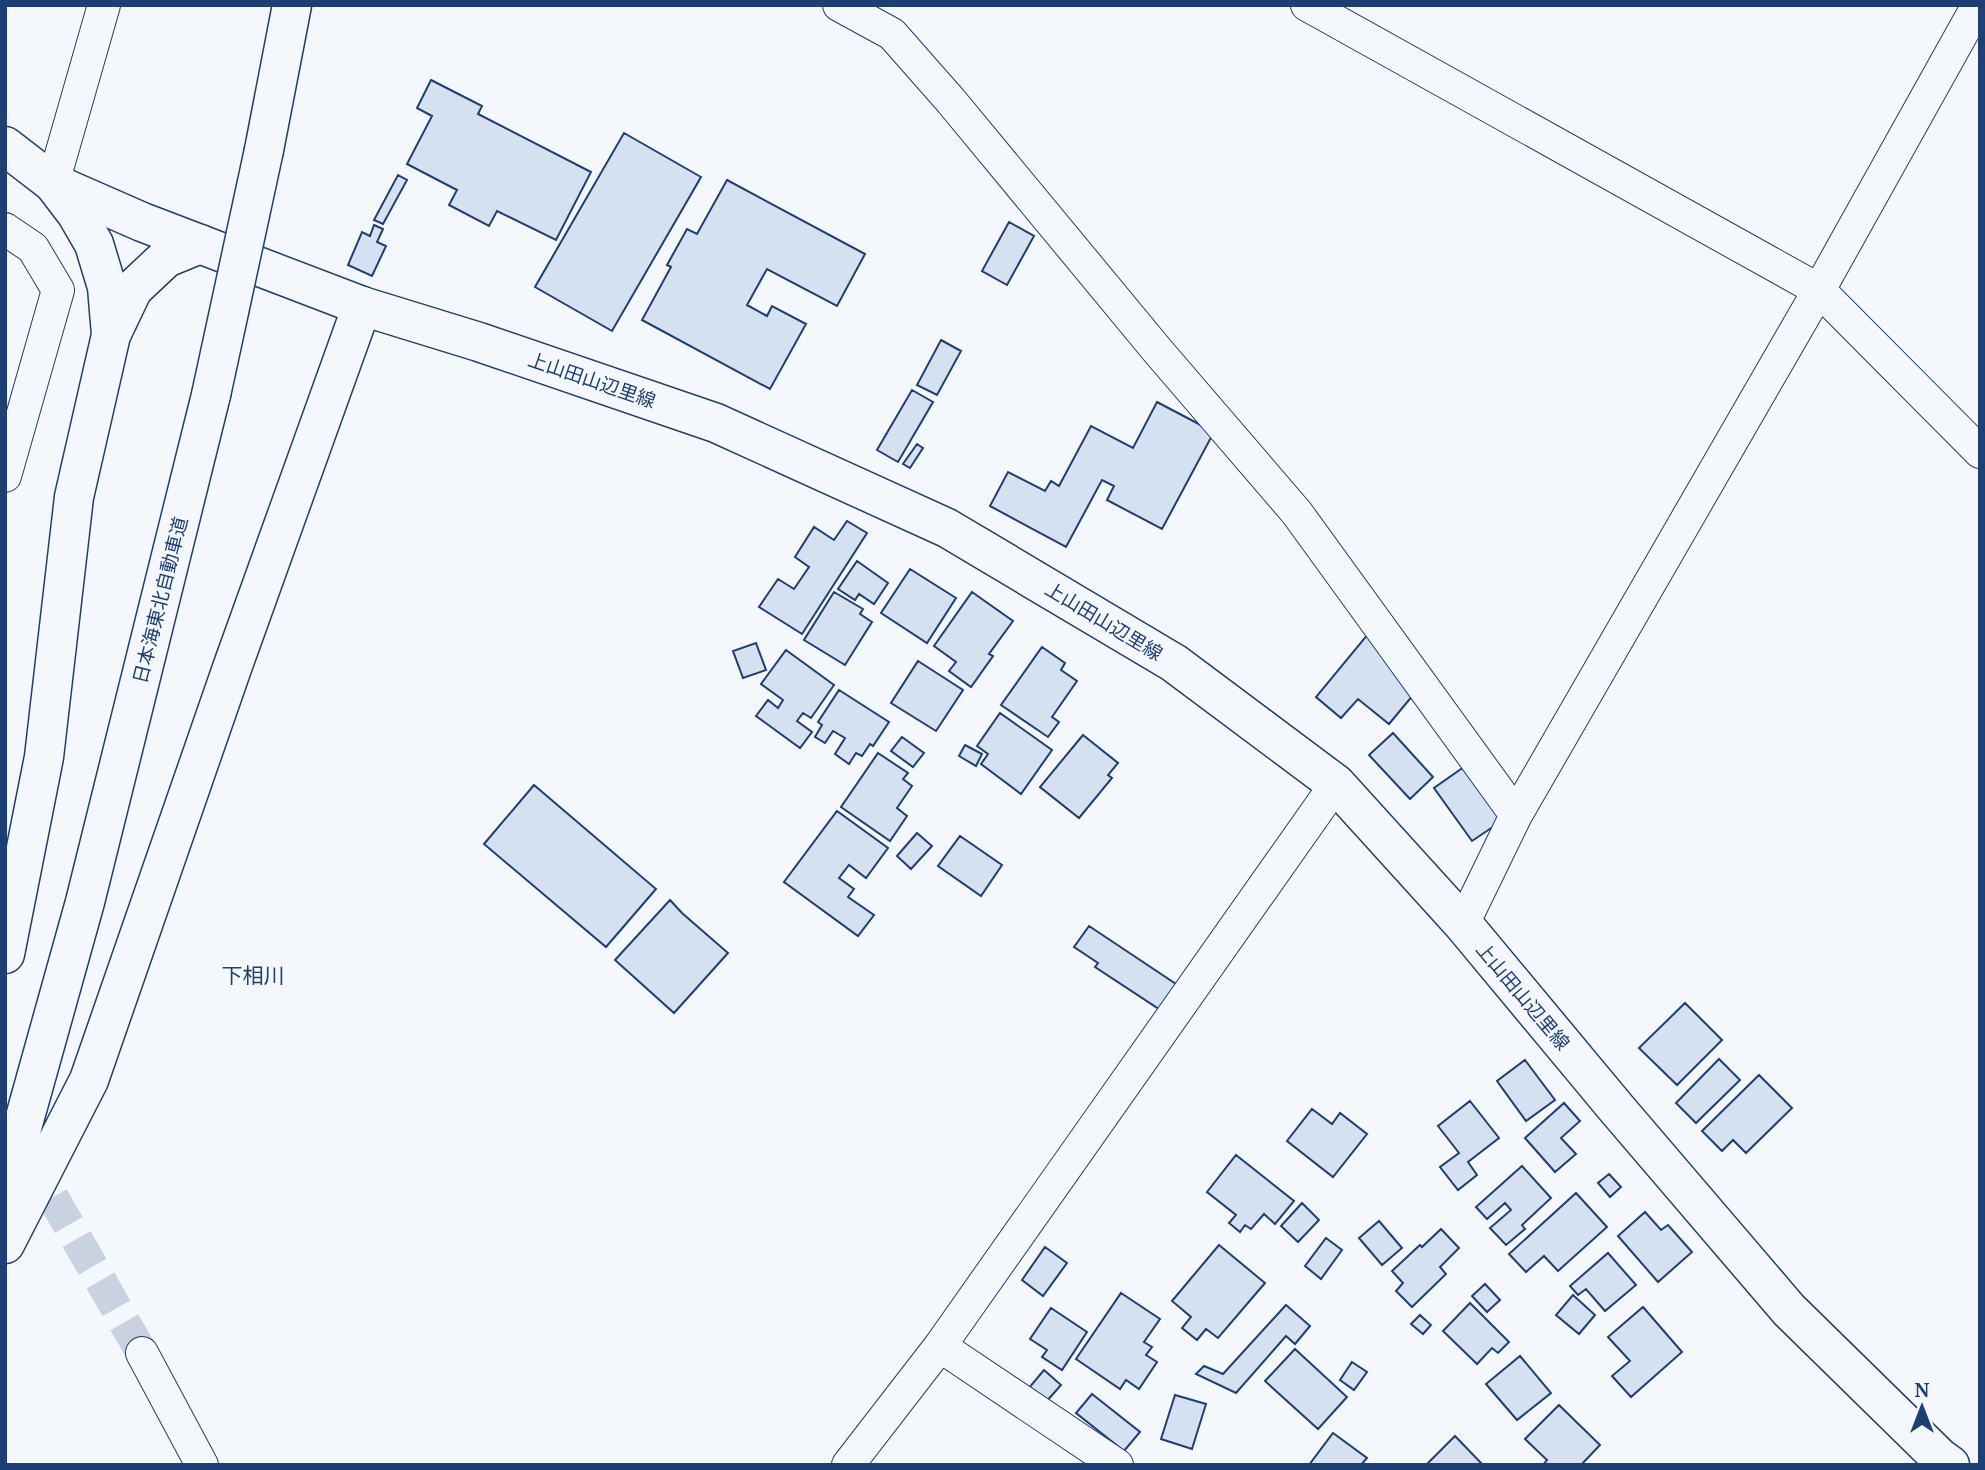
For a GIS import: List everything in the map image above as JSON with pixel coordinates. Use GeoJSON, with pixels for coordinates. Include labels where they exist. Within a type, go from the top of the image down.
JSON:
{"type":"FeatureCollection","features":[{"type":"Feature","properties":{"kind":"main road","name":"日本海東北自動車道"},"geometry":{"type":"LineString","coordinates":[[5,1189],[85,902],[211,395],[292,5]]}},
{"type":"Feature","properties":{"kind":"main road","name":"上山田山辺里線"},"geometry":{"type":"LineString","coordinates":[[5,145],[53,183],[142,222],[362,306],[480,342],[716,423],[947,528],[1174,663],[1336,784],[1463,924],[1616,1109],[1789,1310],[1950,1465]]}},
{"type":"Feature","properties":{"kind":"main road"},"geometry":{"type":"LineString","coordinates":[[53,183],[94,243],[107,287],[111,334]]}},
{"type":"Feature","properties":{"kind":"main road"},"geometry":{"type":"LineString","coordinates":[[5,954],[44,757],[74,497],[111,334],[133,289],[166,258],[200,244]]}},
{"type":"Feature","properties":{"kind":"main road"},"geometry":{"type":"LineString","coordinates":[[5,1244],[89,1080],[232,668],[362,306]]}},
{"type":"Feature","properties":{"kind":"street"},"geometry":{"type":"LineString","coordinates":[[53,183],[104,5]]}},
{"type":"Feature","properties":{"kind":"street"},"geometry":{"type":"LineString","coordinates":[[839,5],[892,34],[951,101],[1157,351],[1297,513],[1516,815]]}},
{"type":"Feature","properties":{"kind":"street"},"geometry":{"type":"LineString","coordinates":[[1307,5],[1819,290],[1980,452]]}},
{"type":"Feature","properties":{"kind":"street"},"geometry":{"type":"LineString","coordinates":[[1463,924],[1516,815],[1819,290],[1978,5]]}},
{"type":"Feature","properties":{"kind":"street"},"geometry":{"type":"LineString","coordinates":[[5,229],[33,248],[58,290],[5,476]]}},
{"type":"Feature","properties":{"kind":"street"},"geometry":{"type":"LineString","coordinates":[[848,1465],[940,1346],[1336,784]]}},
{"type":"Feature","properties":{"kind":"street"},"geometry":{"type":"LineString","coordinates":[[940,1346],[1117,1465]]}},
{"type":"Feature","properties":{"kind":"street"},"geometry":{"type":"LineString","coordinates":[[142,1353],[202,1465]]}},
{"type":"Feature","properties":{"kind":"building"},"geometry":{"type":"Polygon","coordinates":[[[431,80],[482,106],[478,114],[591,172],[556,240],[497,211],[489,226],[449,205],[457,190],[407,164],[432,116],[417,108],[431,80]]]}},
{"type":"Feature","properties":{"kind":"building"},"geometry":{"type":"Polygon","coordinates":[[[624,133],[701,177],[612,331],[535,287],[624,133]]]}},
{"type":"Feature","properties":{"kind":"building"},"geometry":{"type":"Polygon","coordinates":[[[398,175],[407,180],[383,224],[374,220],[398,175]]]}},
{"type":"Feature","properties":{"kind":"building"},"geometry":{"type":"Polygon","coordinates":[[[727,180],[865,254],[837,306],[767,269],[747,305],[767,316],[772,306],[806,324],[770,389],[642,320],[671,267],[667,265],[687,229],[697,234],[727,180]]]}},
{"type":"Feature","properties":{"kind":"building"},"geometry":{"type":"Polygon","coordinates":[[[1009,222],[1034,236],[1007,285],[982,271],[1009,222]]]}},
{"type":"Feature","properties":{"kind":"building"},"geometry":{"type":"Polygon","coordinates":[[[374,225],[383,229],[377,242],[386,246],[372,276],[348,265],[362,232],[370,236],[374,225]]]}},
{"type":"Feature","properties":{"kind":"building"},"geometry":{"type":"Polygon","coordinates":[[[941,340],[961,351],[937,395],[917,385],[941,340]]]}},
{"type":"Feature","properties":{"kind":"building"},"geometry":{"type":"Polygon","coordinates":[[[912,390],[933,402],[898,462],[877,450],[912,390]]]}},
{"type":"Feature","properties":{"kind":"building"},"geometry":{"type":"Polygon","coordinates":[[[1157,402],[1214,432],[1162,529],[1107,500],[1114,486],[1102,480],[1066,547],[990,506],[1008,472],[1045,491],[1051,481],[1059,486],[1091,426],[1133,448],[1157,402]]]}},
{"type":"Feature","properties":{"kind":"building"},"geometry":{"type":"Polygon","coordinates":[[[917,444],[923,448],[910,468],[903,464],[917,444]]]}},
{"type":"Feature","properties":{"kind":"building"},"geometry":{"type":"Polygon","coordinates":[[[847,521],[867,533],[802,634],[759,607],[778,579],[794,589],[809,567],[795,557],[814,527],[834,540],[847,521]]]}},
{"type":"Feature","properties":{"kind":"building"},"geometry":{"type":"Polygon","coordinates":[[[857,561],[888,583],[874,604],[859,594],[855,600],[838,589],[857,561]]]}},
{"type":"Feature","properties":{"kind":"building"},"geometry":{"type":"Polygon","coordinates":[[[910,569],[956,598],[927,643],[881,613],[910,569]]]}},
{"type":"Feature","properties":{"kind":"building"},"geometry":{"type":"Polygon","coordinates":[[[834,592],[863,609],[860,614],[872,622],[845,665],[804,640],[834,592]]]}},
{"type":"Feature","properties":{"kind":"building"},"geometry":{"type":"Polygon","coordinates":[[[972,592],[1013,621],[989,654],[993,656],[971,687],[949,671],[956,662],[934,646],[972,592]]]}},
{"type":"Feature","properties":{"kind":"building"},"geometry":{"type":"Polygon","coordinates":[[[1368,634],[1414,694],[1389,724],[1358,699],[1341,718],[1316,697],[1368,634]]]}},
{"type":"Feature","properties":{"kind":"building"},"geometry":{"type":"Polygon","coordinates":[[[756,643],[766,670],[743,678],[733,651],[756,643]]]}},
{"type":"Feature","properties":{"kind":"building"},"geometry":{"type":"Polygon","coordinates":[[[1042,647],[1065,663],[1061,670],[1077,681],[1052,717],[1059,722],[1048,737],[1001,705],[1042,647]]]}},
{"type":"Feature","properties":{"kind":"building"},"geometry":{"type":"Polygon","coordinates":[[[786,650],[834,685],[811,718],[803,713],[797,721],[812,732],[800,748],[756,716],[768,700],[778,708],[783,700],[761,684],[786,650]]]}},
{"type":"Feature","properties":{"kind":"building"},"geometry":{"type":"Polygon","coordinates":[[[918,661],[963,690],[936,731],[891,703],[918,661]]]}},
{"type":"Feature","properties":{"kind":"building"},"geometry":{"type":"Polygon","coordinates":[[[839,690],[889,722],[873,746],[870,744],[862,756],[856,753],[849,764],[835,754],[845,738],[833,731],[825,743],[815,737],[822,725],[818,722],[839,690]]]}},
{"type":"Feature","properties":{"kind":"building"},"geometry":{"type":"Polygon","coordinates":[[[1000,713],[1052,750],[1021,794],[981,764],[988,754],[977,746],[1000,713]]]}},
{"type":"Feature","properties":{"kind":"building"},"geometry":{"type":"Polygon","coordinates":[[[1393,733],[1433,777],[1410,799],[1369,755],[1393,733]]]}},
{"type":"Feature","properties":{"kind":"building"},"geometry":{"type":"Polygon","coordinates":[[[1083,735],[1118,763],[1108,775],[1112,778],[1079,818],[1040,787],[1083,735]]]}},
{"type":"Feature","properties":{"kind":"building"},"geometry":{"type":"Polygon","coordinates":[[[902,737],[924,753],[913,767],[891,751],[902,737]]]}},
{"type":"Feature","properties":{"kind":"building"},"geometry":{"type":"Polygon","coordinates":[[[965,745],[982,754],[976,766],[959,756],[965,745]]]}},
{"type":"Feature","properties":{"kind":"building"},"geometry":{"type":"Polygon","coordinates":[[[878,753],[908,773],[903,779],[912,786],[897,808],[907,816],[890,841],[841,807],[878,753]]]}},
{"type":"Feature","properties":{"kind":"building"},"geometry":{"type":"Polygon","coordinates":[[[1471,762],[1509,816],[1472,841],[1434,788],[1471,762]]]}},
{"type":"Feature","properties":{"kind":"building"},"geometry":{"type":"Polygon","coordinates":[[[534,785],[656,889],[606,947],[484,844],[534,785]]]}},
{"type":"Feature","properties":{"kind":"building"},"geometry":{"type":"Polygon","coordinates":[[[837,811],[888,848],[866,878],[849,865],[839,878],[854,889],[848,897],[874,915],[858,936],[784,882],[837,811]]]}},
{"type":"Feature","properties":{"kind":"building"},"geometry":{"type":"Polygon","coordinates":[[[917,833],[932,846],[911,869],[897,856],[917,833]]]}},
{"type":"Feature","properties":{"kind":"building"},"geometry":{"type":"Polygon","coordinates":[[[960,836],[1002,865],[981,896],[938,866],[960,836]]]}},
{"type":"Feature","properties":{"kind":"building"},"geometry":{"type":"Polygon","coordinates":[[[670,900],[728,953],[674,1013],[615,960],[670,900]]]}},
{"type":"Feature","properties":{"kind":"building"},"geometry":{"type":"Polygon","coordinates":[[[1089,926],[1179,986],[1162,1011],[1095,967],[1098,963],[1074,947],[1089,926]]]}},
{"type":"Feature","properties":{"kind":"building"},"geometry":{"type":"Polygon","coordinates":[[[1685,1003],[1722,1040],[1677,1085],[1639,1048],[1685,1003]]]}},
{"type":"Feature","properties":{"kind":"building"},"geometry":{"type":"Polygon","coordinates":[[[1719,1059],[1740,1080],[1696,1123],[1676,1103],[1719,1059]]]}},
{"type":"Feature","properties":{"kind":"building"},"geometry":{"type":"Polygon","coordinates":[[[1525,1060],[1555,1100],[1526,1121],[1497,1081],[1525,1060]]]}},
{"type":"Feature","properties":{"kind":"building"},"geometry":{"type":"Polygon","coordinates":[[[1759,1075],[1792,1108],[1746,1153],[1733,1140],[1722,1151],[1702,1131],[1759,1075]]]}},
{"type":"Feature","properties":{"kind":"building"},"geometry":{"type":"Polygon","coordinates":[[[1470,1101],[1499,1138],[1468,1162],[1477,1175],[1458,1190],[1440,1167],[1459,1153],[1438,1126],[1470,1101]]]}},
{"type":"Feature","properties":{"kind":"building"},"geometry":{"type":"Polygon","coordinates":[[[1564,1103],[1580,1121],[1561,1138],[1576,1154],[1555,1172],[1525,1138],[1564,1103]]]}},
{"type":"Feature","properties":{"kind":"building"},"geometry":{"type":"Polygon","coordinates":[[[1312,1109],[1332,1124],[1340,1113],[1367,1134],[1333,1177],[1287,1141],[1312,1109]]]}},
{"type":"Feature","properties":{"kind":"building"},"geometry":{"type":"Polygon","coordinates":[[[1236,1155],[1294,1201],[1275,1224],[1264,1214],[1251,1229],[1245,1225],[1240,1232],[1229,1223],[1236,1215],[1207,1192],[1236,1155]]]}},
{"type":"Feature","properties":{"kind":"building"},"geometry":{"type":"Polygon","coordinates":[[[1522,1166],[1551,1198],[1522,1225],[1525,1229],[1506,1245],[1490,1228],[1511,1210],[1505,1203],[1487,1219],[1476,1207],[1522,1166]]]}},
{"type":"Feature","properties":{"kind":"building"},"geometry":{"type":"Polygon","coordinates":[[[1609,1174],[1621,1187],[1610,1197],[1598,1183],[1609,1174]]]}},
{"type":"Feature","properties":{"kind":"building"},"geometry":{"type":"Polygon","coordinates":[[[1576,1193],[1607,1227],[1558,1271],[1544,1256],[1526,1272],[1509,1254],[1576,1193]]]}},
{"type":"Feature","properties":{"kind":"building"},"geometry":{"type":"Polygon","coordinates":[[[1302,1203],[1319,1220],[1298,1242],[1281,1226],[1302,1203]]]}},
{"type":"Feature","properties":{"kind":"building"},"geometry":{"type":"Polygon","coordinates":[[[1645,1212],[1661,1230],[1668,1225],[1692,1252],[1658,1282],[1618,1236],[1645,1212]]]}},
{"type":"Feature","properties":{"kind":"building"},"geometry":{"type":"Polygon","coordinates":[[[1379,1221],[1402,1248],[1382,1265],[1359,1238],[1379,1221]]]}},
{"type":"Feature","properties":{"kind":"building"},"geometry":{"type":"Polygon","coordinates":[[[1441,1229],[1459,1248],[1440,1267],[1446,1274],[1412,1307],[1396,1291],[1403,1283],[1392,1271],[1441,1229]]]}},
{"type":"Feature","properties":{"kind":"building"},"geometry":{"type":"Polygon","coordinates":[[[1326,1238],[1342,1250],[1321,1279],[1305,1266],[1326,1238]]]}},
{"type":"Feature","properties":{"kind":"building"},"geometry":{"type":"Polygon","coordinates":[[[1219,1245],[1265,1283],[1218,1338],[1206,1329],[1197,1340],[1182,1328],[1191,1317],[1172,1301],[1219,1245]]]}},
{"type":"Feature","properties":{"kind":"building"},"geometry":{"type":"Polygon","coordinates":[[[1045,1247],[1067,1263],[1043,1296],[1022,1280],[1045,1247]]]}},
{"type":"Feature","properties":{"kind":"building"},"geometry":{"type":"Polygon","coordinates":[[[1608,1253],[1636,1285],[1605,1311],[1586,1289],[1578,1295],[1570,1286],[1608,1253]]]}},
{"type":"Feature","properties":{"kind":"building"},"geometry":{"type":"Polygon","coordinates":[[[1485,1284],[1500,1300],[1487,1312],[1472,1296],[1485,1284]]]}},
{"type":"Feature","properties":{"kind":"building"},"geometry":{"type":"Polygon","coordinates":[[[1121,1293],[1160,1319],[1144,1342],[1152,1347],[1146,1355],[1157,1362],[1139,1389],[1126,1380],[1120,1389],[1076,1359],[1121,1293]]]}},
{"type":"Feature","properties":{"kind":"building"},"geometry":{"type":"Polygon","coordinates":[[[1573,1295],[1595,1315],[1579,1334],[1556,1315],[1573,1295]]]}},
{"type":"Feature","properties":{"kind":"building"},"geometry":{"type":"Polygon","coordinates":[[[1470,1303],[1509,1342],[1498,1353],[1492,1348],[1477,1364],[1443,1331],[1470,1303]]]}},
{"type":"Feature","properties":{"kind":"building"},"geometry":{"type":"Polygon","coordinates":[[[1286,1305],[1310,1326],[1295,1344],[1286,1336],[1236,1393],[1196,1374],[1204,1366],[1223,1374],[1286,1305]]]}},
{"type":"Feature","properties":{"kind":"building"},"geometry":{"type":"Polygon","coordinates":[[[1643,1307],[1682,1352],[1631,1397],[1612,1376],[1630,1361],[1608,1337],[1643,1307]]]}},
{"type":"Feature","properties":{"kind":"building"},"geometry":{"type":"Polygon","coordinates":[[[1051,1308],[1087,1332],[1062,1370],[1042,1357],[1047,1350],[1030,1339],[1051,1308]]]}},
{"type":"Feature","properties":{"kind":"building"},"geometry":{"type":"Polygon","coordinates":[[[1420,1315],[1431,1325],[1423,1334],[1411,1324],[1420,1315]]]}},
{"type":"Feature","properties":{"kind":"building"},"geometry":{"type":"Polygon","coordinates":[[[1295,1349],[1347,1397],[1318,1429],[1265,1381],[1295,1349]]]}},
{"type":"Feature","properties":{"kind":"building"},"geometry":{"type":"Polygon","coordinates":[[[1520,1356],[1551,1393],[1517,1420],[1486,1384],[1520,1356]]]}},
{"type":"Feature","properties":{"kind":"building"},"geometry":{"type":"Polygon","coordinates":[[[1352,1362],[1367,1372],[1354,1390],[1340,1380],[1352,1362]]]}},
{"type":"Feature","properties":{"kind":"building"},"geometry":{"type":"Polygon","coordinates":[[[1044,1370],[1061,1385],[1045,1403],[1028,1389],[1044,1370]]]}},
{"type":"Feature","properties":{"kind":"building"},"geometry":{"type":"Polygon","coordinates":[[[1092,1394],[1140,1432],[1124,1451],[1076,1413],[1092,1394]]]}},
{"type":"Feature","properties":{"kind":"building"},"geometry":{"type":"Polygon","coordinates":[[[1175,1395],[1206,1404],[1192,1449],[1161,1439],[1175,1395]]]}},
{"type":"Feature","properties":{"kind":"building"},"geometry":{"type":"Polygon","coordinates":[[[1559,1405],[1600,1445],[1581,1465],[1543,1465],[1547,1460],[1525,1439],[1559,1405]]]}},
{"type":"Feature","properties":{"kind":"building"},"geometry":{"type":"Polygon","coordinates":[[[1333,1433],[1367,1458],[1361,1465],[1309,1465],[1333,1433]]]}},
{"type":"Feature","properties":{"kind":"building"},"geometry":{"type":"Polygon","coordinates":[[[1455,1436],[1483,1465],[1426,1465],[1455,1436]]]}},
{"type":"Feature","properties":{"kind":"tunnel"},"geometry":{"type":"LineString","coordinates":[[5,1114],[142,1353]]}},
{"type":"Feature","properties":{"kind":"district","name":"下相川"},"geometry":{"type":"Point","coordinates":[253,976]}}]}
